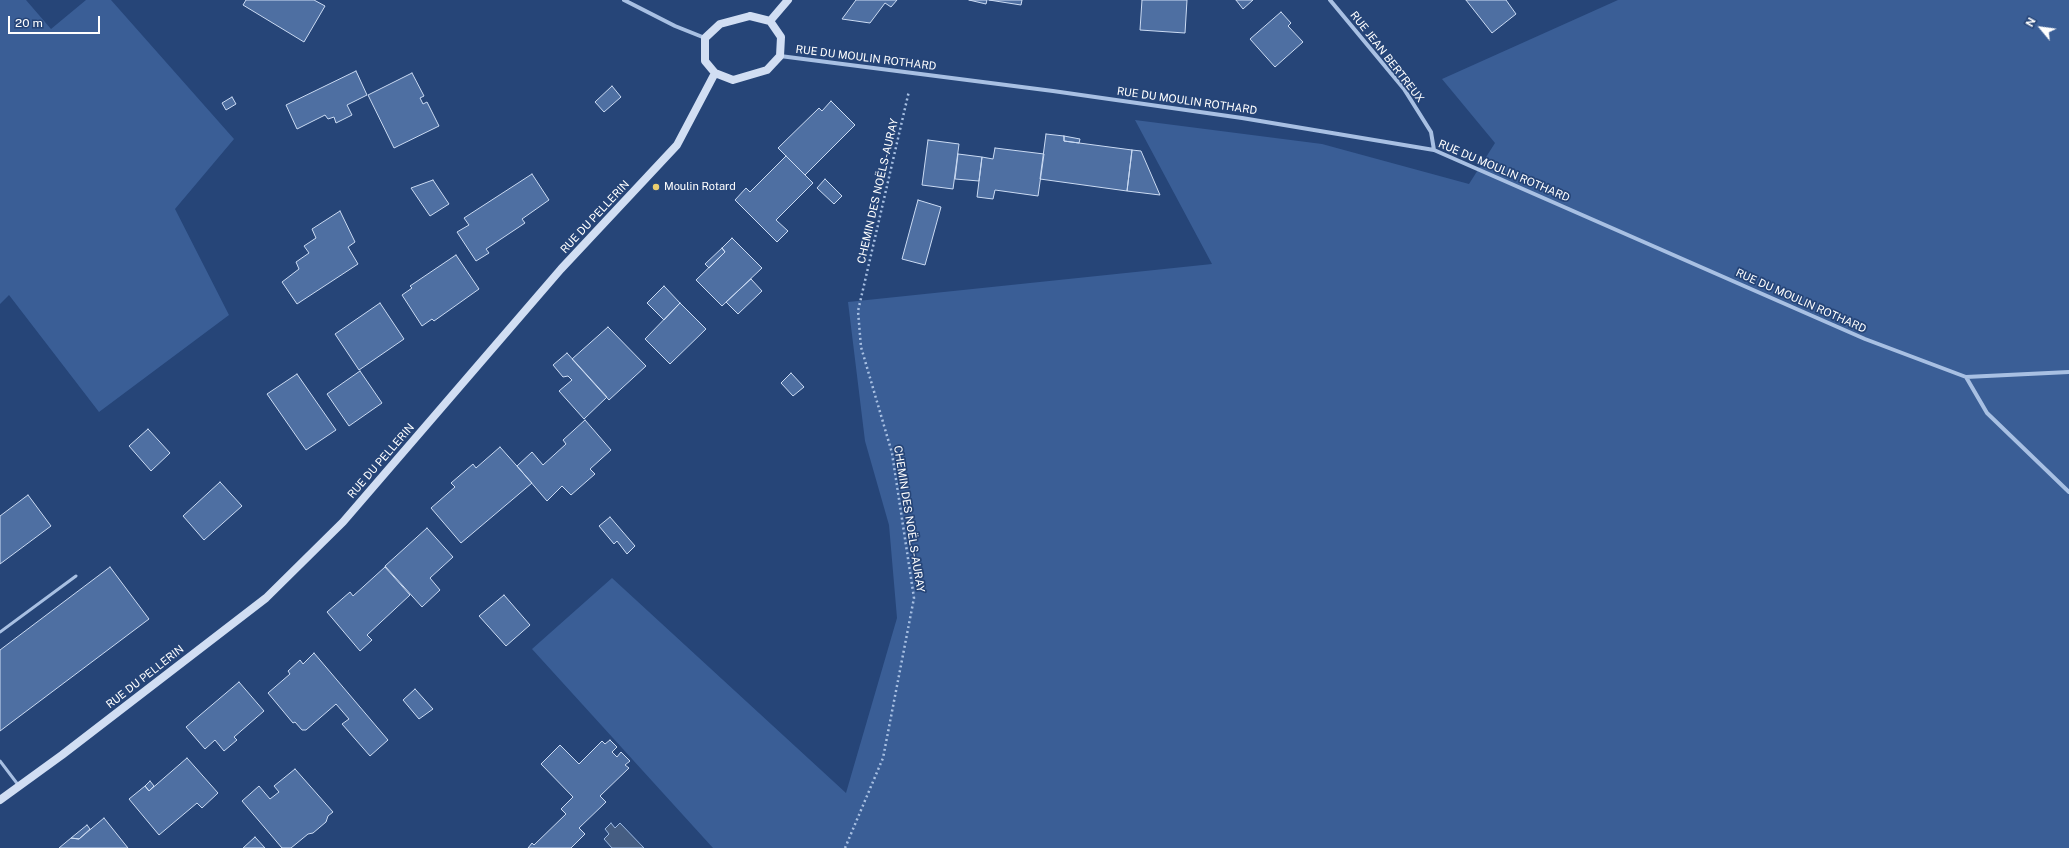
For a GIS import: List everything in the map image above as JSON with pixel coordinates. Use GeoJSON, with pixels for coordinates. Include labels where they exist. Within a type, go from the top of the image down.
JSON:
{"type":"FeatureCollection","features":[{"type":"Feature","properties":{"kind":"main road"},"geometry":{"type":"LineString","coordinates":[[770,21],[788,0]]}},
{"type":"Feature","properties":{"kind":"main road"},"geometry":{"type":"LineString","coordinates":[[750,16],[770,21],[781,37],[780,56],[766,70],[733,80],[715,73],[705,61],[704,38],[720,24],[750,16]]}},
{"type":"Feature","properties":{"kind":"main road","name":"RUE DU PELLERIN"},"geometry":{"type":"LineString","coordinates":[[0,800],[266,598],[343,522],[561,269],[677,146],[715,73]]}},
{"type":"Feature","properties":{"kind":"street"},"geometry":{"type":"LineString","coordinates":[[624,0],[675,26],[704,38]]}},
{"type":"Feature","properties":{"kind":"street","name":"RUE JEAN BERTREUX"},"geometry":{"type":"LineString","coordinates":[[1330,0],[1404,89],[1431,132],[1434,150]]}},
{"type":"Feature","properties":{"kind":"street","name":"RUE DU MOULIN ROTHARD"},"geometry":{"type":"LineString","coordinates":[[780,56],[913,72],[1234,117],[1434,150],[1865,339],[1966,377]]}},
{"type":"Feature","properties":{"kind":"street"},"geometry":{"type":"LineString","coordinates":[[2069,372],[1966,377],[1987,413],[2069,492]]}},
{"type":"Feature","properties":{"kind":"lane"},"geometry":{"type":"LineString","coordinates":[[0,632],[76,576]]}},
{"type":"Feature","properties":{"kind":"lane"},"geometry":{"type":"LineString","coordinates":[[0,761],[19,786]]}},
{"type":"Feature","properties":{"kind":"path","name":"CHEMIN DES NOËLS-AURAY"},"geometry":{"type":"LineString","coordinates":[[845,848],[883,758],[914,598],[892,452],[861,347],[858,311],[913,72]]}},
{"type":"Feature","properties":{"kind":"shaded area"},"geometry":{"type":"Polygon","coordinates":[[[0,0],[26,0],[51,29],[86,0],[111,0],[234,139],[175,209],[229,315],[99,412],[9,295],[0,304],[0,0]]]}},
{"type":"Feature","properties":{"kind":"shaded area"},"geometry":{"type":"Polygon","coordinates":[[[1618,0],[2069,0],[2069,848],[713,848],[532,649],[612,578],[846,793],[897,618],[889,525],[865,441],[848,302],[1212,264],[1135,120],[1322,144],[1469,184],[1495,143],[1442,79],[1618,0]]]}},
{"type":"Feature","properties":{"kind":"shaded area"},"geometry":{"type":"Polygon","coordinates":[[[611,823],[615,828],[620,823],[644,848],[612,848],[604,839],[609,834],[605,829],[611,823]]]}},
{"type":"Feature","properties":{"kind":"building"},"geometry":{"type":"Polygon","coordinates":[[[246,0],[314,0],[325,6],[304,42],[243,5],[246,0]]]}},
{"type":"Feature","properties":{"kind":"building"},"geometry":{"type":"Polygon","coordinates":[[[856,0],[897,0],[891,7],[885,3],[870,23],[842,19],[856,0]]]}},
{"type":"Feature","properties":{"kind":"building"},"geometry":{"type":"Polygon","coordinates":[[[969,0],[987,0],[986,4],[969,0]]]}},
{"type":"Feature","properties":{"kind":"building"},"geometry":{"type":"Polygon","coordinates":[[[989,0],[1022,0],[1021,5],[989,0]]]}},
{"type":"Feature","properties":{"kind":"building"},"geometry":{"type":"Polygon","coordinates":[[[1142,0],[1187,0],[1185,33],[1140,30],[1142,0]]]}},
{"type":"Feature","properties":{"kind":"building"},"geometry":{"type":"Polygon","coordinates":[[[1236,0],[1253,0],[1243,9],[1236,0]]]}},
{"type":"Feature","properties":{"kind":"building"},"geometry":{"type":"Polygon","coordinates":[[[1466,0],[1506,0],[1516,14],[1492,33],[1466,0]]]}},
{"type":"Feature","properties":{"kind":"building"},"geometry":{"type":"Polygon","coordinates":[[[1281,12],[1291,23],[1288,26],[1303,42],[1275,67],[1250,39],[1281,12]]]}},
{"type":"Feature","properties":{"kind":"building"},"geometry":{"type":"Polygon","coordinates":[[[356,71],[367,95],[347,105],[352,115],[336,123],[334,117],[328,119],[325,115],[297,129],[286,105],[356,71]]]}},
{"type":"Feature","properties":{"kind":"building"},"geometry":{"type":"Polygon","coordinates":[[[412,73],[424,96],[420,98],[423,104],[427,102],[439,126],[394,148],[368,95],[412,73]]]}},
{"type":"Feature","properties":{"kind":"building"},"geometry":{"type":"Polygon","coordinates":[[[612,86],[621,97],[604,112],[595,102],[612,86]]]}},
{"type":"Feature","properties":{"kind":"building"},"geometry":{"type":"Polygon","coordinates":[[[232,97],[236,104],[226,110],[222,103],[232,97]]]}},
{"type":"Feature","properties":{"kind":"building"},"geometry":{"type":"Polygon","coordinates":[[[831,101],[855,125],[805,175],[778,148],[819,108],[822,111],[831,101]]]}},
{"type":"Feature","properties":{"kind":"building"},"geometry":{"type":"Polygon","coordinates":[[[1046,134],[1064,136],[1064,141],[1132,150],[1127,191],[1040,179],[1046,134]]]}},
{"type":"Feature","properties":{"kind":"building"},"geometry":{"type":"Polygon","coordinates":[[[1064,136],[1080,139],[1079,143],[1064,141],[1064,136]]]}},
{"type":"Feature","properties":{"kind":"building"},"geometry":{"type":"Polygon","coordinates":[[[928,140],[959,144],[953,189],[922,185],[928,140]]]}},
{"type":"Feature","properties":{"kind":"building"},"geometry":{"type":"Polygon","coordinates":[[[995,148],[1044,154],[1038,196],[995,190],[993,199],[977,197],[982,157],[993,159],[995,148]]]}},
{"type":"Feature","properties":{"kind":"building"},"geometry":{"type":"Polygon","coordinates":[[[1132,150],[1141,151],[1160,195],[1127,191],[1132,150]]]}},
{"type":"Feature","properties":{"kind":"building"},"geometry":{"type":"Polygon","coordinates":[[[958,154],[982,157],[979,181],[955,179],[958,154]]]}},
{"type":"Feature","properties":{"kind":"building"},"geometry":{"type":"Polygon","coordinates":[[[786,156],[813,183],[776,220],[788,231],[777,242],[735,200],[746,188],[750,192],[786,156]]]}},
{"type":"Feature","properties":{"kind":"building"},"geometry":{"type":"Polygon","coordinates":[[[532,174],[549,200],[522,219],[525,223],[486,249],[489,253],[476,261],[457,232],[469,225],[464,218],[532,174]]]}},
{"type":"Feature","properties":{"kind":"building"},"geometry":{"type":"Polygon","coordinates":[[[825,179],[842,196],[834,204],[817,188],[825,179]]]}},
{"type":"Feature","properties":{"kind":"building"},"geometry":{"type":"Polygon","coordinates":[[[433,180],[449,204],[430,216],[411,188],[433,180]]]}},
{"type":"Feature","properties":{"kind":"building"},"geometry":{"type":"Polygon","coordinates":[[[918,200],[941,207],[925,265],[902,259],[918,200]]]}},
{"type":"Feature","properties":{"kind":"building"},"geometry":{"type":"Polygon","coordinates":[[[340,211],[355,242],[348,247],[358,264],[297,304],[282,282],[299,269],[296,262],[309,253],[304,246],[316,238],[312,229],[340,211]]]}},
{"type":"Feature","properties":{"kind":"building"},"geometry":{"type":"Polygon","coordinates":[[[732,238],[762,268],[722,306],[696,280],[725,252],[722,248],[732,238]]]}},
{"type":"Feature","properties":{"kind":"building"},"geometry":{"type":"Polygon","coordinates":[[[722,248],[725,252],[709,268],[705,264],[722,248]]]}},
{"type":"Feature","properties":{"kind":"building"},"geometry":{"type":"Polygon","coordinates":[[[456,255],[479,289],[434,321],[432,319],[422,326],[402,295],[412,288],[410,286],[456,255]]]}},
{"type":"Feature","properties":{"kind":"building"},"geometry":{"type":"Polygon","coordinates":[[[751,279],[762,291],[738,314],[726,302],[751,279]]]}},
{"type":"Feature","properties":{"kind":"building"},"geometry":{"type":"Polygon","coordinates":[[[664,286],[680,303],[664,320],[647,303],[664,286]]]}},
{"type":"Feature","properties":{"kind":"building"},"geometry":{"type":"Polygon","coordinates":[[[380,303],[404,339],[359,370],[335,334],[380,303]]]}},
{"type":"Feature","properties":{"kind":"building"},"geometry":{"type":"Polygon","coordinates":[[[680,303],[706,329],[670,364],[645,339],[680,303]]]}},
{"type":"Feature","properties":{"kind":"building"},"geometry":{"type":"Polygon","coordinates":[[[608,327],[646,366],[609,400],[572,359],[608,327]]]}},
{"type":"Feature","properties":{"kind":"building"},"geometry":{"type":"Polygon","coordinates":[[[567,353],[607,397],[584,419],[559,391],[572,380],[568,376],[563,377],[553,365],[567,353]]]}},
{"type":"Feature","properties":{"kind":"building"},"geometry":{"type":"Polygon","coordinates":[[[360,371],[382,403],[349,426],[327,394],[360,371]]]}},
{"type":"Feature","properties":{"kind":"building"},"geometry":{"type":"Polygon","coordinates":[[[791,373],[804,387],[793,396],[781,383],[791,373]]]}},
{"type":"Feature","properties":{"kind":"building"},"geometry":{"type":"Polygon","coordinates":[[[297,374],[336,430],[306,450],[267,394],[297,374]]]}},
{"type":"Feature","properties":{"kind":"building"},"geometry":{"type":"Polygon","coordinates":[[[585,420],[611,450],[590,469],[595,474],[571,495],[562,486],[547,501],[517,466],[532,452],[543,465],[566,444],[563,440],[585,420]]]}},
{"type":"Feature","properties":{"kind":"building"},"geometry":{"type":"Polygon","coordinates":[[[148,429],[170,453],[151,471],[129,446],[148,429]]]}},
{"type":"Feature","properties":{"kind":"building"},"geometry":{"type":"Polygon","coordinates":[[[500,447],[532,483],[461,543],[431,508],[455,487],[451,483],[473,464],[476,468],[500,447]]]}},
{"type":"Feature","properties":{"kind":"building"},"geometry":{"type":"Polygon","coordinates":[[[220,482],[242,506],[204,540],[183,516],[220,482]]]}},
{"type":"Feature","properties":{"kind":"building"},"geometry":{"type":"Polygon","coordinates":[[[28,495],[51,526],[0,564],[0,516],[28,495]]]}},
{"type":"Feature","properties":{"kind":"building"},"geometry":{"type":"Polygon","coordinates":[[[610,517],[635,546],[627,554],[617,541],[614,544],[599,526],[610,517]]]}},
{"type":"Feature","properties":{"kind":"building"},"geometry":{"type":"Polygon","coordinates":[[[427,528],[453,557],[430,578],[440,590],[422,607],[385,566],[427,528]]]}},
{"type":"Feature","properties":{"kind":"building"},"geometry":{"type":"Polygon","coordinates":[[[110,567],[149,619],[0,731],[0,650],[110,567]]]}},
{"type":"Feature","properties":{"kind":"building"},"geometry":{"type":"Polygon","coordinates":[[[385,567],[410,595],[367,635],[372,640],[360,651],[327,612],[350,592],[353,596],[385,567]]]}},
{"type":"Feature","properties":{"kind":"building"},"geometry":{"type":"Polygon","coordinates":[[[504,595],[530,625],[506,646],[479,616],[504,595]]]}},
{"type":"Feature","properties":{"kind":"building"},"geometry":{"type":"Polygon","coordinates":[[[314,653],[388,740],[370,756],[342,724],[349,719],[336,704],[306,730],[302,730],[295,722],[293,723],[268,693],[290,674],[288,671],[300,660],[303,664],[314,653]]]}},
{"type":"Feature","properties":{"kind":"building"},"geometry":{"type":"Polygon","coordinates":[[[239,682],[264,711],[234,737],[237,740],[224,751],[215,740],[205,749],[186,727],[239,682]]]}},
{"type":"Feature","properties":{"kind":"building"},"geometry":{"type":"Polygon","coordinates":[[[415,689],[433,709],[419,719],[403,700],[415,689]]]}},
{"type":"Feature","properties":{"kind":"building"},"geometry":{"type":"Polygon","coordinates":[[[610,740],[617,747],[612,752],[617,757],[621,752],[630,761],[625,765],[629,768],[600,796],[606,802],[579,828],[585,834],[571,848],[528,848],[532,843],[534,845],[566,814],[561,809],[573,797],[541,764],[560,745],[579,764],[602,741],[605,744],[610,740]]]}},
{"type":"Feature","properties":{"kind":"building"},"geometry":{"type":"Polygon","coordinates":[[[187,758],[218,793],[202,808],[197,803],[159,835],[129,799],[145,786],[149,791],[187,758]]]}},
{"type":"Feature","properties":{"kind":"building"},"geometry":{"type":"Polygon","coordinates":[[[295,769],[333,812],[328,816],[326,822],[313,833],[308,834],[291,848],[282,848],[242,801],[259,786],[270,799],[279,792],[274,786],[295,769]]]}},
{"type":"Feature","properties":{"kind":"building"},"geometry":{"type":"Polygon","coordinates":[[[150,781],[154,786],[149,791],[145,786],[150,781]]]}},
{"type":"Feature","properties":{"kind":"building"},"geometry":{"type":"Polygon","coordinates":[[[104,818],[128,848],[59,848],[71,838],[79,839],[104,818]]]}},
{"type":"Feature","properties":{"kind":"building"},"geometry":{"type":"Polygon","coordinates":[[[87,825],[90,829],[79,839],[71,838],[87,825]]]}},
{"type":"Feature","properties":{"kind":"building"},"geometry":{"type":"Polygon","coordinates":[[[255,837],[265,848],[243,848],[255,837]]]}},
{"type":"Feature","properties":{"kind":"place","name":"Moulin Rotard"},"geometry":{"type":"Point","coordinates":[656,187]}}]}
